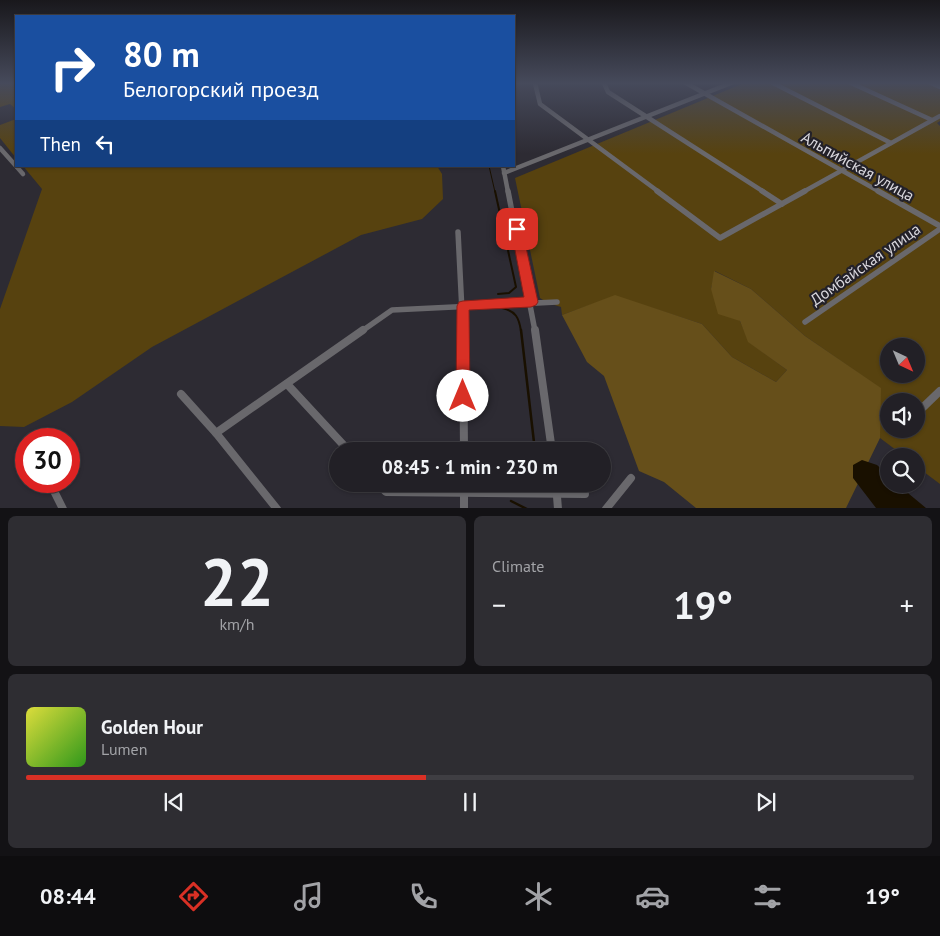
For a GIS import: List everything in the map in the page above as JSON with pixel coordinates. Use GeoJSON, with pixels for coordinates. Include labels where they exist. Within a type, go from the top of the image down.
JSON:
{"type":"FeatureCollection","features":[{"type":"Feature","properties":{"kind":"street"},"geometry":{"type":"LineString","coordinates":[[544,107],[720,238],[940,116]]}},
{"type":"Feature","properties":{"kind":"street"},"geometry":{"type":"LineString","coordinates":[[632,107],[782,204]]}},
{"type":"Feature","properties":{"kind":"street"},"geometry":{"type":"LineString","coordinates":[[515,166],[670,107]]}},
{"type":"Feature","properties":{"kind":"street","name":"Альпийская улица"},"geometry":{"type":"LineString","coordinates":[[729,107],[940,227]]}},
{"type":"Feature","properties":{"kind":"street"},"geometry":{"type":"LineString","coordinates":[[819,107],[891,143]]}},
{"type":"Feature","properties":{"kind":"street"},"geometry":{"type":"LineString","coordinates":[[903,107],[932,120]]}},
{"type":"Feature","properties":{"kind":"street"},"geometry":{"type":"LineString","coordinates":[[0,148],[15,165]]}},
{"type":"Feature","properties":{"kind":"street"},"geometry":{"type":"LineString","coordinates":[[17,167],[23,174]]}},
{"type":"Feature","properties":{"kind":"street"},"geometry":{"type":"LineString","coordinates":[[503,170],[531,302],[551,442]]}},
{"type":"Feature","properties":{"kind":"street","name":"Домбайская улица"},"geometry":{"type":"LineString","coordinates":[[805,322],[940,227]]}},
{"type":"Feature","properties":{"kind":"street"},"geometry":{"type":"LineString","coordinates":[[458,232],[463,306],[464,442]]}},
{"type":"Feature","properties":{"kind":"street"},"geometry":{"type":"LineString","coordinates":[[216,433],[392,310],[557,302]]}},
{"type":"Feature","properties":{"kind":"street"},"geometry":{"type":"LineString","coordinates":[[287,384],[341,442]]}},
{"type":"Feature","properties":{"kind":"street"},"geometry":{"type":"LineString","coordinates":[[925,405],[940,391]]}},
{"type":"Feature","properties":{"kind":"street"},"geometry":{"type":"LineString","coordinates":[[181,394],[216,433],[277,508]]}},
{"type":"Feature","properties":{"kind":"street"},"geometry":{"type":"LineString","coordinates":[[606,508],[631,478]]}},
{"type":"Feature","properties":{"kind":"street"},"geometry":{"type":"LineString","coordinates":[[464,492],[464,508]]}},
{"type":"Feature","properties":{"kind":"street"},"geometry":{"type":"LineString","coordinates":[[538,492],[585,494]]}},
{"type":"Feature","properties":{"kind":"street"},"geometry":{"type":"LineString","coordinates":[[55,493],[63,508]]}},
{"type":"Feature","properties":{"kind":"street"},"geometry":{"type":"LineString","coordinates":[[557,493],[558,508]]}},
{"type":"Feature","properties":{"kind":"shaded area"},"geometry":{"type":"Polygon","coordinates":[[[687,107],[940,107],[940,121],[937,123],[940,126],[940,484],[925,473],[925,448],[893,448],[880,438],[925,438],[925,393],[880,393],[880,388],[805,336],[751,289],[715,271],[711,289],[740,321],[749,342],[787,370],[776,382],[732,357],[702,324],[615,296],[562,315],[561,307],[540,298],[515,178],[687,107]]]}},
{"type":"Feature","properties":{"kind":"shaded area"},"geometry":{"type":"Polygon","coordinates":[[[15,119],[15,157],[0,138],[0,125],[15,119]]]}},
{"type":"Feature","properties":{"kind":"shaded area"},"geometry":{"type":"Polygon","coordinates":[[[24,167],[438,167],[442,174],[443,199],[422,219],[361,235],[152,347],[72,402],[24,427],[0,426],[0,309],[42,189],[24,167]]]}},
{"type":"Feature","properties":{"kind":"shaded area"},"geometry":{"type":"Polygon","coordinates":[[[714,271],[751,289],[805,336],[881,388],[880,438],[846,508],[696,508],[664,482],[639,471],[604,376],[587,362],[562,315],[615,295],[702,324],[732,357],[776,382],[787,370],[748,342],[740,321],[718,314],[711,289],[714,271]]]}},
{"type":"Feature","properties":{"kind":"shaded area"},"geometry":{"type":"Polygon","coordinates":[[[862,460],[877,465],[880,468],[880,493],[908,493],[926,508],[876,508],[853,478],[853,465],[862,460]]]}},
{"type":"Feature","properties":{"kind":"waterway"},"geometry":{"type":"LineString","coordinates":[[489,167],[495,192]]}},
{"type":"Feature","properties":{"kind":"waterway"},"geometry":{"type":"LineString","coordinates":[[495,191],[516,287],[509,293],[498,294]]}},
{"type":"Feature","properties":{"kind":"waterway"},"geometry":{"type":"LineString","coordinates":[[502,308],[514,313],[521,331]]}},
{"type":"Feature","properties":{"kind":"waterway"},"geometry":{"type":"LineString","coordinates":[[521,330],[534,442]]}},
{"type":"Feature","properties":{"kind":"waterway"},"geometry":{"type":"LineString","coordinates":[[511,501],[525,508]]}},
{"type":"Feature","properties":{"kind":"route"},"geometry":{"type":"LineString","coordinates":[[463,396],[463,306],[531,302],[517,229]]}}]}
